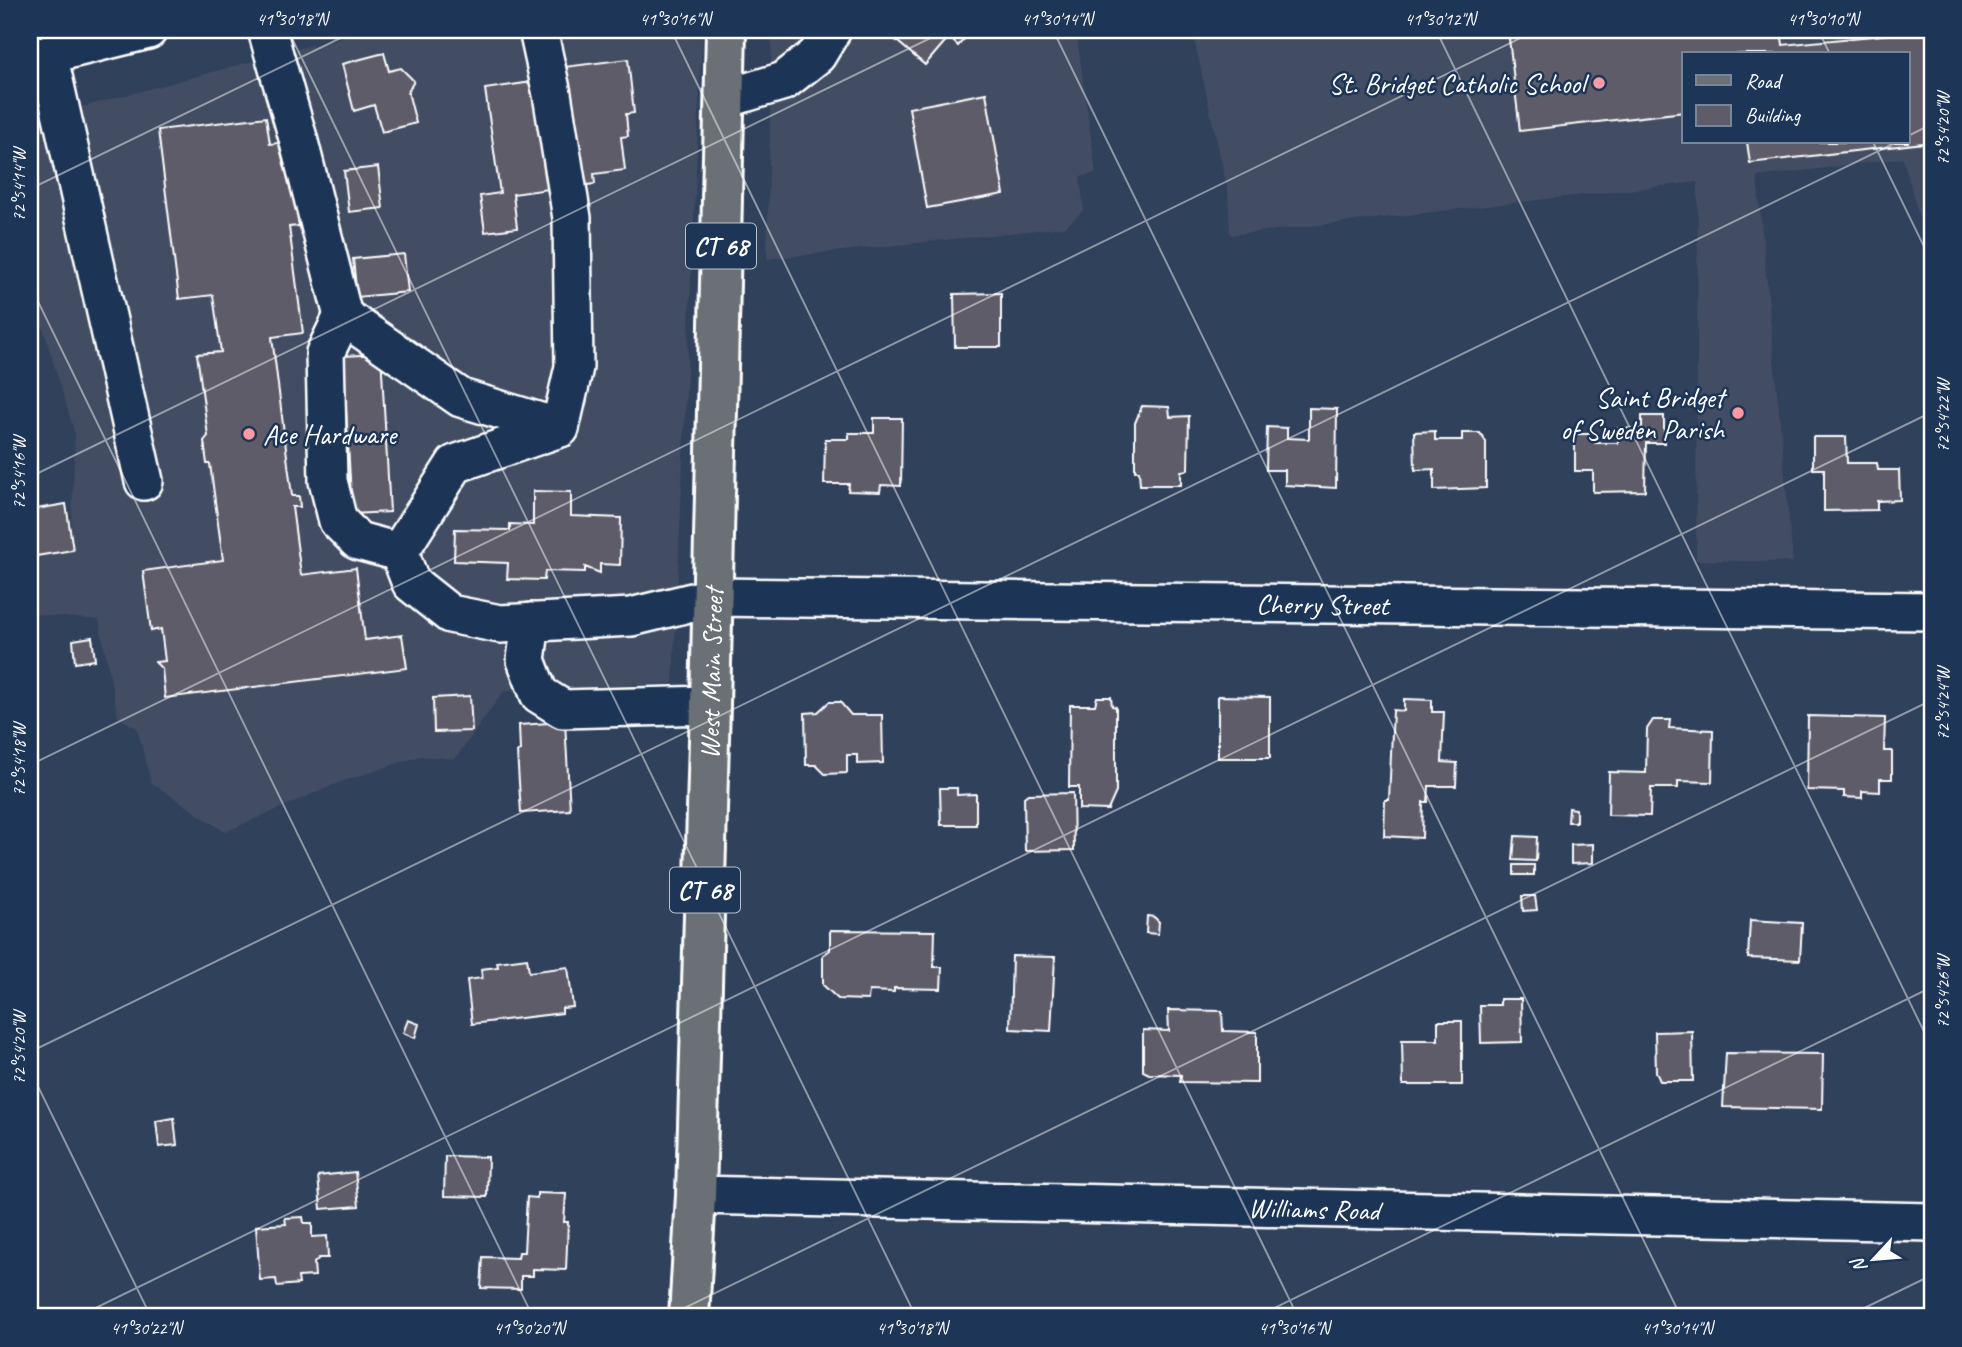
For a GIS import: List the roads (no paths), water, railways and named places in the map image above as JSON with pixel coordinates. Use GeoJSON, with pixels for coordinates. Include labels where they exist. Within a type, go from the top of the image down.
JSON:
{"type":"FeatureCollection","features":[{"type":"Feature","properties":{"kind":"main road","name":"West Main Street"},"geometry":{"type":"LineString","coordinates":[[689,1317],[696,1195],[726,30]]}},
{"type":"Feature","properties":{"kind":"street"},"geometry":{"type":"LineString","coordinates":[[144,481],[39,56],[145,30]]}},
{"type":"Feature","properties":{"kind":"street"},"geometry":{"type":"LineString","coordinates":[[267,30],[299,138],[343,316],[325,353],[328,481],[338,521],[358,541],[398,552],[455,464],[560,428]]}},
{"type":"Feature","properties":{"kind":"street"},"geometry":{"type":"LineString","coordinates":[[538,30],[552,93],[572,218],[574,367],[560,428]]}},
{"type":"Feature","properties":{"kind":"street"},"geometry":{"type":"LineString","coordinates":[[725,99],[784,82],[817,54],[832,30]]}},
{"type":"Feature","properties":{"kind":"street"},"geometry":{"type":"LineString","coordinates":[[343,316],[461,398],[560,428]]}},
{"type":"Feature","properties":{"kind":"street","name":"Cherry Street"},"geometry":{"type":"LineString","coordinates":[[398,552],[411,583],[450,614],[500,624],[631,617],[713,597],[1932,611]]}},
{"type":"Feature","properties":{"kind":"street"},"geometry":{"type":"LineString","coordinates":[[531,622],[526,660],[539,694],[563,709],[710,705]]}},
{"type":"Feature","properties":{"kind":"street","name":"Williams Road"},"geometry":{"type":"LineString","coordinates":[[696,1195],[1932,1222]]}},
{"type":"Feature","properties":{"kind":"place","name":"St. Bridget Catholic School"},"geometry":{"type":"Point","coordinates":[1599,83]}},
{"type":"Feature","properties":{"kind":"place","name":"Saint Bridget of Sweden Parish"},"geometry":{"type":"Point","coordinates":[1738,413]}},
{"type":"Feature","properties":{"kind":"place","name":"Ace Hardware"},"geometry":{"type":"Point","coordinates":[249,434]}}]}
